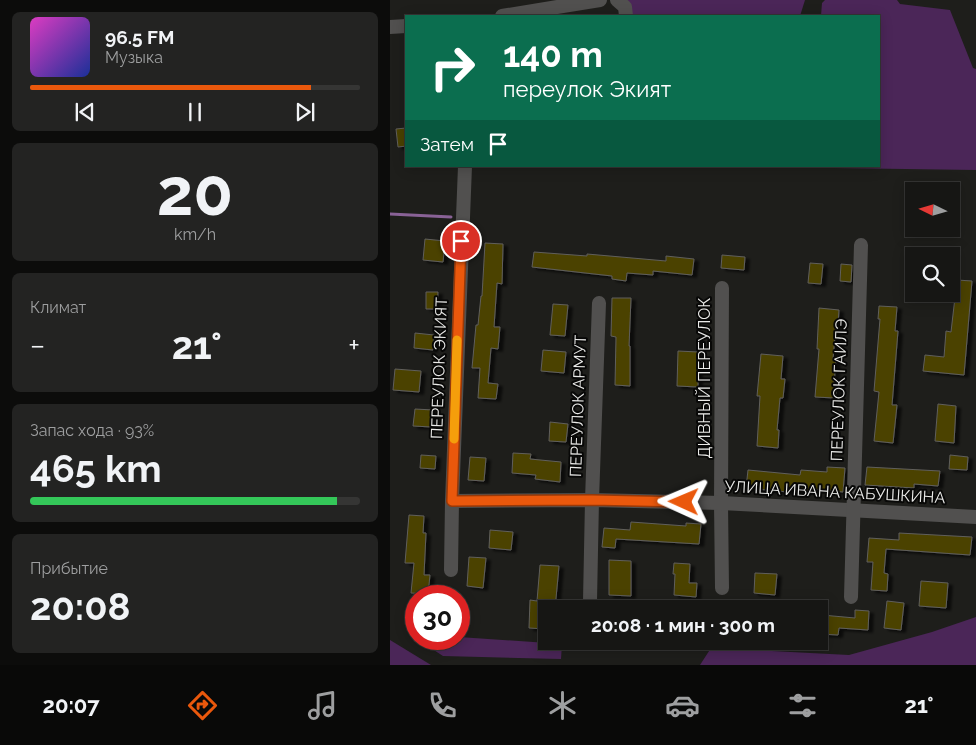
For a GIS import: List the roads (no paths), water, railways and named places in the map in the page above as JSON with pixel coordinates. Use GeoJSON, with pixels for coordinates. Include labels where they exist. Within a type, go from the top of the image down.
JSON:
{"type":"FeatureCollection","features":[{"type":"Feature","properties":{"kind":"street"},"geometry":{"type":"LineString","coordinates":[[508,15],[600,0]]}},
{"type":"Feature","properties":{"kind":"street"},"geometry":{"type":"LineString","coordinates":[[617,0],[625,7],[626,15]]}},
{"type":"Feature","properties":{"kind":"street"},"geometry":{"type":"LineString","coordinates":[[390,27],[405,26]]}},
{"type":"Feature","properties":{"kind":"street","name":"ПЕРЕУЛОК ЭКИЯТ"},"geometry":{"type":"LineString","coordinates":[[451,570],[464,167]]}},
{"type":"Feature","properties":{"kind":"street","name":"ПЕРЕУЛОК ГАИЛЭ"},"geometry":{"type":"LineString","coordinates":[[851,597],[861,245]]}},
{"type":"Feature","properties":{"kind":"street","name":"ДИВНЫЙ ПЕРЕУЛОК"},"geometry":{"type":"LineString","coordinates":[[722,288],[722,588]]}},
{"type":"Feature","properties":{"kind":"street","name":"ПЕРЕУЛОК АРМУТ"},"geometry":{"type":"LineString","coordinates":[[590,600],[599,302]]}},
{"type":"Feature","properties":{"kind":"street","name":"УЛИЦА ИВАНА КАБУШКИНА"},"geometry":{"type":"LineString","coordinates":[[452,501],[592,500],[721,503],[852,512],[976,517]]}},
{"type":"Feature","properties":{"kind":"waterway"},"geometry":{"type":"LineString","coordinates":[[390,214],[451,217]]}}]}
